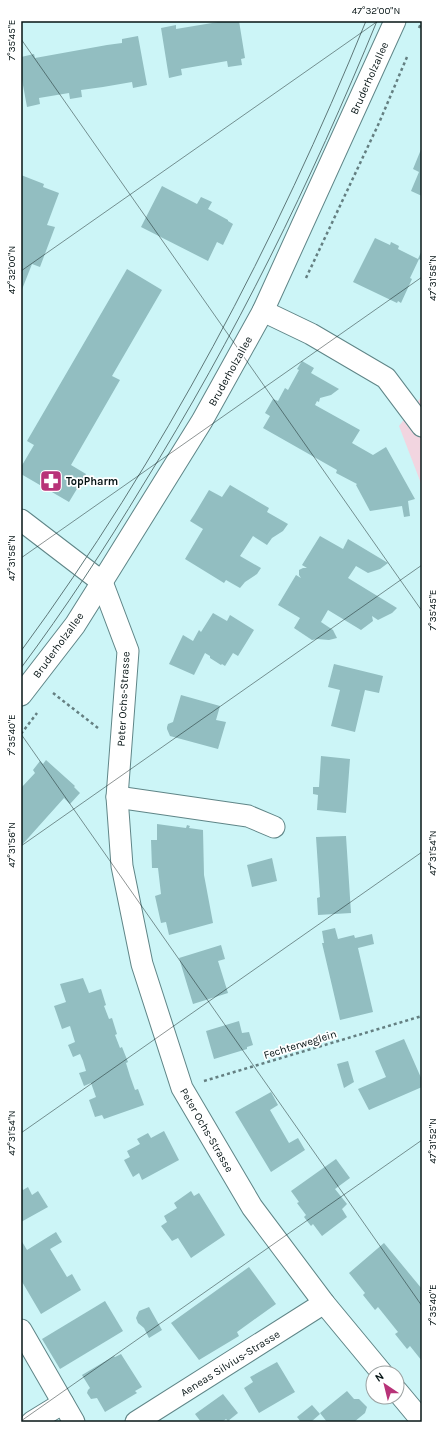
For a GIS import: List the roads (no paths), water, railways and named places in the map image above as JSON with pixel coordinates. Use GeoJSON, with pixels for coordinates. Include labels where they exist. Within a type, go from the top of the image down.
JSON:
{"type":"FeatureCollection","features":[{"type":"Feature","properties":{"kind":"street","name":"Bruderholzallee"},"geometry":{"type":"LineString","coordinates":[[21,695],[74,625],[202,421],[263,311],[395,21]]}},
{"type":"Feature","properties":{"kind":"street"},"geometry":{"type":"LineString","coordinates":[[263,311],[311,334],[386,378],[422,426]]}},
{"type":"Feature","properties":{"kind":"street"},"geometry":{"type":"LineString","coordinates":[[21,520],[102,582]]}},
{"type":"Feature","properties":{"kind":"street","name":"Peter Ochs-Strasse"},"geometry":{"type":"LineString","coordinates":[[102,582],[128,652],[117,797],[122,866],[142,964],[182,1088],[252,1207],[324,1303],[375,1365]]}},
{"type":"Feature","properties":{"kind":"street"},"geometry":{"type":"LineString","coordinates":[[117,797],[248,816],[274,827]]}},
{"type":"Feature","properties":{"kind":"street","name":"Aeneas Silvius-Strasse"},"geometry":{"type":"LineString","coordinates":[[136,1422],[324,1303]]}},
{"type":"Feature","properties":{"kind":"street"},"geometry":{"type":"LineString","coordinates":[[21,1330],[74,1422]]}},
{"type":"Feature","properties":{"kind":"street"},"geometry":{"type":"LineString","coordinates":[[405,1401],[422,1421]]}},
{"type":"Feature","properties":{"kind":"street"},"geometry":{"type":"LineString","coordinates":[[32,1422],[63,1403]]}},
{"type":"Feature","properties":{"kind":"tram line"},"geometry":{"type":"LineString","coordinates":[[21,651],[73,578],[122,502],[169,425],[213,346],[255,267],[294,186],[366,21]]}},
{"type":"Feature","properties":{"kind":"tram line"},"geometry":{"type":"LineString","coordinates":[[21,668],[69,601],[114,532],[177,429],[209,373],[270,258],[298,200],[326,141],[377,21]]}},
{"type":"Feature","properties":{"kind":"place","name":"TopPharm"},"geometry":{"type":"Point","coordinates":[51,481]}}]}
